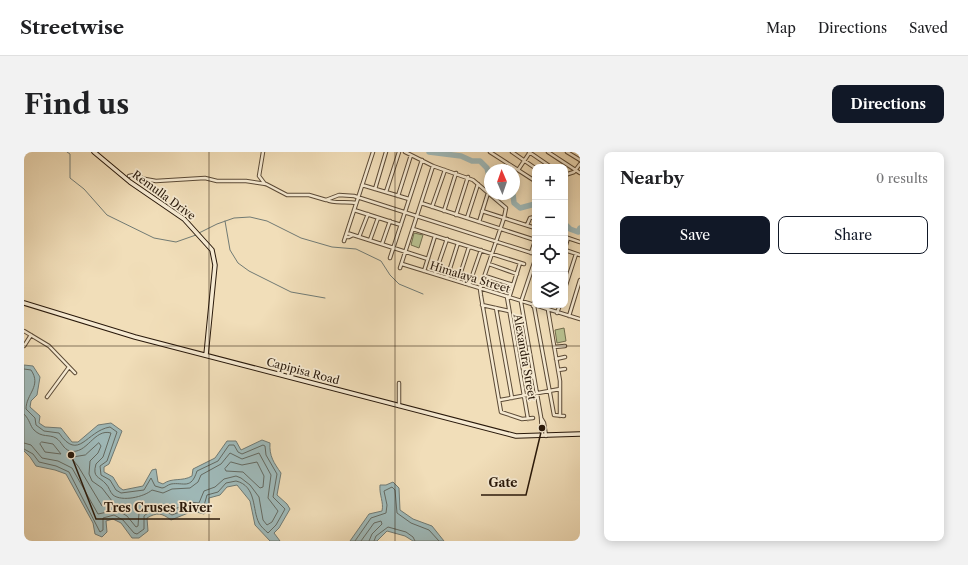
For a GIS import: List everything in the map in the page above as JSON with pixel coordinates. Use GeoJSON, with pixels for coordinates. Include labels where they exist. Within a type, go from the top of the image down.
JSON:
{"type":"FeatureCollection","features":[{"type":"Feature","properties":{"kind":"main road","name":"Remulla Drive"},"geometry":{"type":"LineString","coordinates":[[94,152],[130,182],[184,219],[208,244],[214,254],[215,266],[206,355]]}},
{"type":"Feature","properties":{"kind":"main road","name":"Capipisa Road"},"geometry":{"type":"LineString","coordinates":[[24,303],[111,330],[516,436],[580,434]]}},
{"type":"Feature","properties":{"kind":"street"},"geometry":{"type":"LineString","coordinates":[[263,152],[259,176],[266,184]]}},
{"type":"Feature","properties":{"kind":"street"},"geometry":{"type":"LineString","coordinates":[[344,241],[373,152]]}},
{"type":"Feature","properties":{"kind":"street"},"geometry":{"type":"LineString","coordinates":[[375,188],[386,152]]}},
{"type":"Feature","properties":{"kind":"street"},"geometry":{"type":"LineString","coordinates":[[386,192],[399,152]]}},
{"type":"Feature","properties":{"kind":"street"},"geometry":{"type":"LineString","coordinates":[[405,152],[433,166],[468,178],[484,189]]}},
{"type":"Feature","properties":{"kind":"street"},"geometry":{"type":"LineString","coordinates":[[512,152],[532,166]]}},
{"type":"Feature","properties":{"kind":"street"},"geometry":{"type":"LineString","coordinates":[[520,167],[530,152],[547,164]]}},
{"type":"Feature","properties":{"kind":"street"},"geometry":{"type":"LineString","coordinates":[[550,152],[580,174]]}},
{"type":"Feature","properties":{"kind":"street"},"geometry":{"type":"LineString","coordinates":[[567,152],[580,160]]}},
{"type":"Feature","properties":{"kind":"street"},"geometry":{"type":"LineString","coordinates":[[493,153],[509,164]]}},
{"type":"Feature","properties":{"kind":"street"},"geometry":{"type":"LineString","coordinates":[[398,196],[411,155]]}},
{"type":"Feature","properties":{"kind":"street"},"geometry":{"type":"LineString","coordinates":[[390,258],[422,160]]}},
{"type":"Feature","properties":{"kind":"street"},"geometry":{"type":"LineString","coordinates":[[568,174],[576,170],[580,164]]}},
{"type":"Feature","properties":{"kind":"street"},"geometry":{"type":"LineString","coordinates":[[400,268],[433,166]]}},
{"type":"Feature","properties":{"kind":"street"},"geometry":{"type":"LineString","coordinates":[[432,207],[445,170]]}},
{"type":"Feature","properties":{"kind":"street"},"geometry":{"type":"LineString","coordinates":[[520,171],[532,179]]}},
{"type":"Feature","properties":{"kind":"street"},"geometry":{"type":"LineString","coordinates":[[444,211],[456,174]]}},
{"type":"Feature","properties":{"kind":"street"},"geometry":{"type":"LineString","coordinates":[[129,176],[135,175],[156,181],[205,178],[217,181],[246,181],[266,184],[287,195],[309,195],[332,202],[345,201],[356,203]]}},
{"type":"Feature","properties":{"kind":"street"},"geometry":{"type":"LineString","coordinates":[[456,215],[468,178]]}},
{"type":"Feature","properties":{"kind":"street"},"geometry":{"type":"LineString","coordinates":[[467,218],[478,184]]}},
{"type":"Feature","properties":{"kind":"street"},"geometry":{"type":"LineString","coordinates":[[362,185],[409,199]]}},
{"type":"Feature","properties":{"kind":"street"},"geometry":{"type":"LineString","coordinates":[[328,200],[339,194],[358,197],[532,252]]}},
{"type":"Feature","properties":{"kind":"street"},"geometry":{"type":"LineString","coordinates":[[479,222],[485,200]]}},
{"type":"Feature","properties":{"kind":"street"},"geometry":{"type":"LineString","coordinates":[[497,200],[506,210],[480,289],[482,305],[502,413],[528,419],[533,418]]}},
{"type":"Feature","properties":{"kind":"street"},"geometry":{"type":"LineString","coordinates":[[421,203],[532,239]]}},
{"type":"Feature","properties":{"kind":"street"},"geometry":{"type":"LineString","coordinates":[[354,210],[401,225]]}},
{"type":"Feature","properties":{"kind":"street"},"geometry":{"type":"LineString","coordinates":[[482,210],[532,227]]}},
{"type":"Feature","properties":{"kind":"street"},"geometry":{"type":"LineString","coordinates":[[359,237],[368,214]]}},
{"type":"Feature","properties":{"kind":"street"},"geometry":{"type":"LineString","coordinates":[[370,240],[378,218]]}},
{"type":"Feature","properties":{"kind":"street"},"geometry":{"type":"LineString","coordinates":[[527,225],[530,218],[532,218]]}},
{"type":"Feature","properties":{"kind":"street"},"geometry":{"type":"LineString","coordinates":[[382,244],[390,221]]}},
{"type":"Feature","properties":{"kind":"street"},"geometry":{"type":"LineString","coordinates":[[413,229],[524,264]]}},
{"type":"Feature","properties":{"kind":"street"},"geometry":{"type":"LineString","coordinates":[[347,233],[428,259]]}},
{"type":"Feature","properties":{"kind":"street"},"geometry":{"type":"LineString","coordinates":[[346,237],[349,238],[353,235]]}},
{"type":"Feature","properties":{"kind":"street"},"geometry":{"type":"LineString","coordinates":[[424,271],[436,236]]}},
{"type":"Feature","properties":{"kind":"street"},"geometry":{"type":"LineString","coordinates":[[568,237],[580,242]]}},
{"type":"Feature","properties":{"kind":"street"},"geometry":{"type":"LineString","coordinates":[[435,274],[447,239]]}},
{"type":"Feature","properties":{"kind":"street"},"geometry":{"type":"LineString","coordinates":[[447,278],[458,243]]}},
{"type":"Feature","properties":{"kind":"street"},"geometry":{"type":"LineString","coordinates":[[458,282],[469,246]]}},
{"type":"Feature","properties":{"kind":"street"},"geometry":{"type":"LineString","coordinates":[[469,285],[481,250]]}},
{"type":"Feature","properties":{"kind":"street"},"geometry":{"type":"LineString","coordinates":[[568,250],[580,255]]}},
{"type":"Feature","properties":{"kind":"street"},"geometry":{"type":"LineString","coordinates":[[568,279],[576,254]]}},
{"type":"Feature","properties":{"kind":"street","name":"Alexandra Street"},"geometry":{"type":"LineString","coordinates":[[520,263],[508,297],[509,311],[528,419]]}},
{"type":"Feature","properties":{"kind":"street","name":"Himalaya Street"},"geometry":{"type":"LineString","coordinates":[[402,264],[532,305]]}},
{"type":"Feature","properties":{"kind":"street"},"geometry":{"type":"LineString","coordinates":[[489,264],[517,274]]}},
{"type":"Feature","properties":{"kind":"street"},"geometry":{"type":"LineString","coordinates":[[532,269],[521,302],[544,436]]}},
{"type":"Feature","properties":{"kind":"street"},"geometry":{"type":"LineString","coordinates":[[485,276],[513,285]]}},
{"type":"Feature","properties":{"kind":"street"},"geometry":{"type":"LineString","coordinates":[[568,316],[580,280]]}},
{"type":"Feature","properties":{"kind":"street"},"geometry":{"type":"LineString","coordinates":[[482,305],[509,311]]}},
{"type":"Feature","properties":{"kind":"street"},"geometry":{"type":"LineString","coordinates":[[496,308],[512,398]]}},
{"type":"Feature","properties":{"kind":"street"},"geometry":{"type":"LineString","coordinates":[[534,308],[554,416],[564,416]]}},
{"type":"Feature","properties":{"kind":"street","name":"Himalaya Street"},"geometry":{"type":"LineString","coordinates":[[540,308],[580,319]]}},
{"type":"Feature","properties":{"kind":"street"},"geometry":{"type":"LineString","coordinates":[[557,313],[559,308]]}},
{"type":"Feature","properties":{"kind":"street"},"geometry":{"type":"LineString","coordinates":[[546,310],[558,370],[560,416]]}},
{"type":"Feature","properties":{"kind":"street"},"geometry":{"type":"LineString","coordinates":[[24,331],[49,346],[75,373]]}},
{"type":"Feature","properties":{"kind":"street"},"geometry":{"type":"LineString","coordinates":[[24,346],[31,335]]}},
{"type":"Feature","properties":{"kind":"street"},"geometry":{"type":"LineString","coordinates":[[554,347],[565,346]]}},
{"type":"Feature","properties":{"kind":"street"},"geometry":{"type":"LineString","coordinates":[[556,359],[565,357]]}},
{"type":"Feature","properties":{"kind":"street"},"geometry":{"type":"LineString","coordinates":[[47,397],[69,367]]}},
{"type":"Feature","properties":{"kind":"street"},"geometry":{"type":"LineString","coordinates":[[558,370],[565,369]]}},
{"type":"Feature","properties":{"kind":"street"},"geometry":{"type":"LineString","coordinates":[[399,383],[399,406]]}},
{"type":"Feature","properties":{"kind":"street"},"geometry":{"type":"LineString","coordinates":[[500,400],[560,389]]}},
{"type":"Feature","properties":{"kind":"green space"},"geometry":{"type":"Polygon","coordinates":[[[414,233],[423,235],[419,248],[411,245],[414,233]]]}},
{"type":"Feature","properties":{"kind":"green space"},"geometry":{"type":"Polygon","coordinates":[[[564,328],[566,341],[557,343],[555,330],[564,328]]]}},
{"type":"Feature","properties":{"kind":"water"},"geometry":{"type":"Polygon","coordinates":[[[24,365],[33,366],[40,377],[37,395],[31,401],[30,407],[40,416],[39,423],[45,427],[61,428],[72,442],[78,442],[98,425],[111,423],[122,431],[109,464],[104,467],[104,472],[113,477],[119,487],[123,490],[143,486],[152,470],[156,469],[158,482],[163,484],[170,481],[188,478],[192,476],[193,469],[215,458],[227,441],[236,441],[241,450],[262,440],[270,443],[271,456],[281,473],[277,495],[287,504],[290,509],[279,528],[274,533],[280,541],[270,541],[255,525],[250,501],[237,485],[227,487],[220,495],[209,498],[209,510],[204,514],[193,511],[171,520],[159,514],[147,518],[148,531],[139,538],[132,538],[121,523],[113,519],[106,521],[107,532],[102,537],[95,534],[93,523],[66,474],[36,466],[24,451],[24,365]]]}},
{"type":"Feature","properties":{"kind":"water"},"geometry":{"type":"Polygon","coordinates":[[[393,482],[399,488],[400,510],[413,519],[432,526],[444,541],[413,541],[405,536],[387,531],[377,541],[350,541],[369,514],[382,511],[380,485],[386,485],[393,482]]]}},
{"type":"Feature","properties":{"kind":"waterway"},"geometry":{"type":"LineString","coordinates":[[67,152],[70,154],[70,178],[84,189],[107,215],[154,238],[176,242],[196,235]]}},
{"type":"Feature","properties":{"kind":"waterway"},"geometry":{"type":"LineString","coordinates":[[429,152],[461,156],[472,161],[480,161],[484,165]]}},
{"type":"Feature","properties":{"kind":"waterway"},"geometry":{"type":"LineString","coordinates":[[514,200],[514,203],[520,208],[532,205]]}},
{"type":"Feature","properties":{"kind":"waterway"},"geometry":{"type":"LineString","coordinates":[[199,233],[234,218],[250,217],[267,221],[301,238],[332,247],[356,249],[381,261],[390,275],[399,284],[423,294]]}},
{"type":"Feature","properties":{"kind":"waterway"},"geometry":{"type":"LineString","coordinates":[[225,221],[230,250],[238,263],[249,271],[291,292],[325,298]]}},
{"type":"Feature","properties":{"kind":"waterway"},"geometry":{"type":"LineString","coordinates":[[568,227],[578,232],[580,228]]}},
{"type":"Feature","properties":{"kind":"place","name":"Gate"},"geometry":{"type":"Point","coordinates":[542,428]}},
{"type":"Feature","properties":{"kind":"place","name":"Tres Cruses River"},"geometry":{"type":"Point","coordinates":[71,455]}}]}
